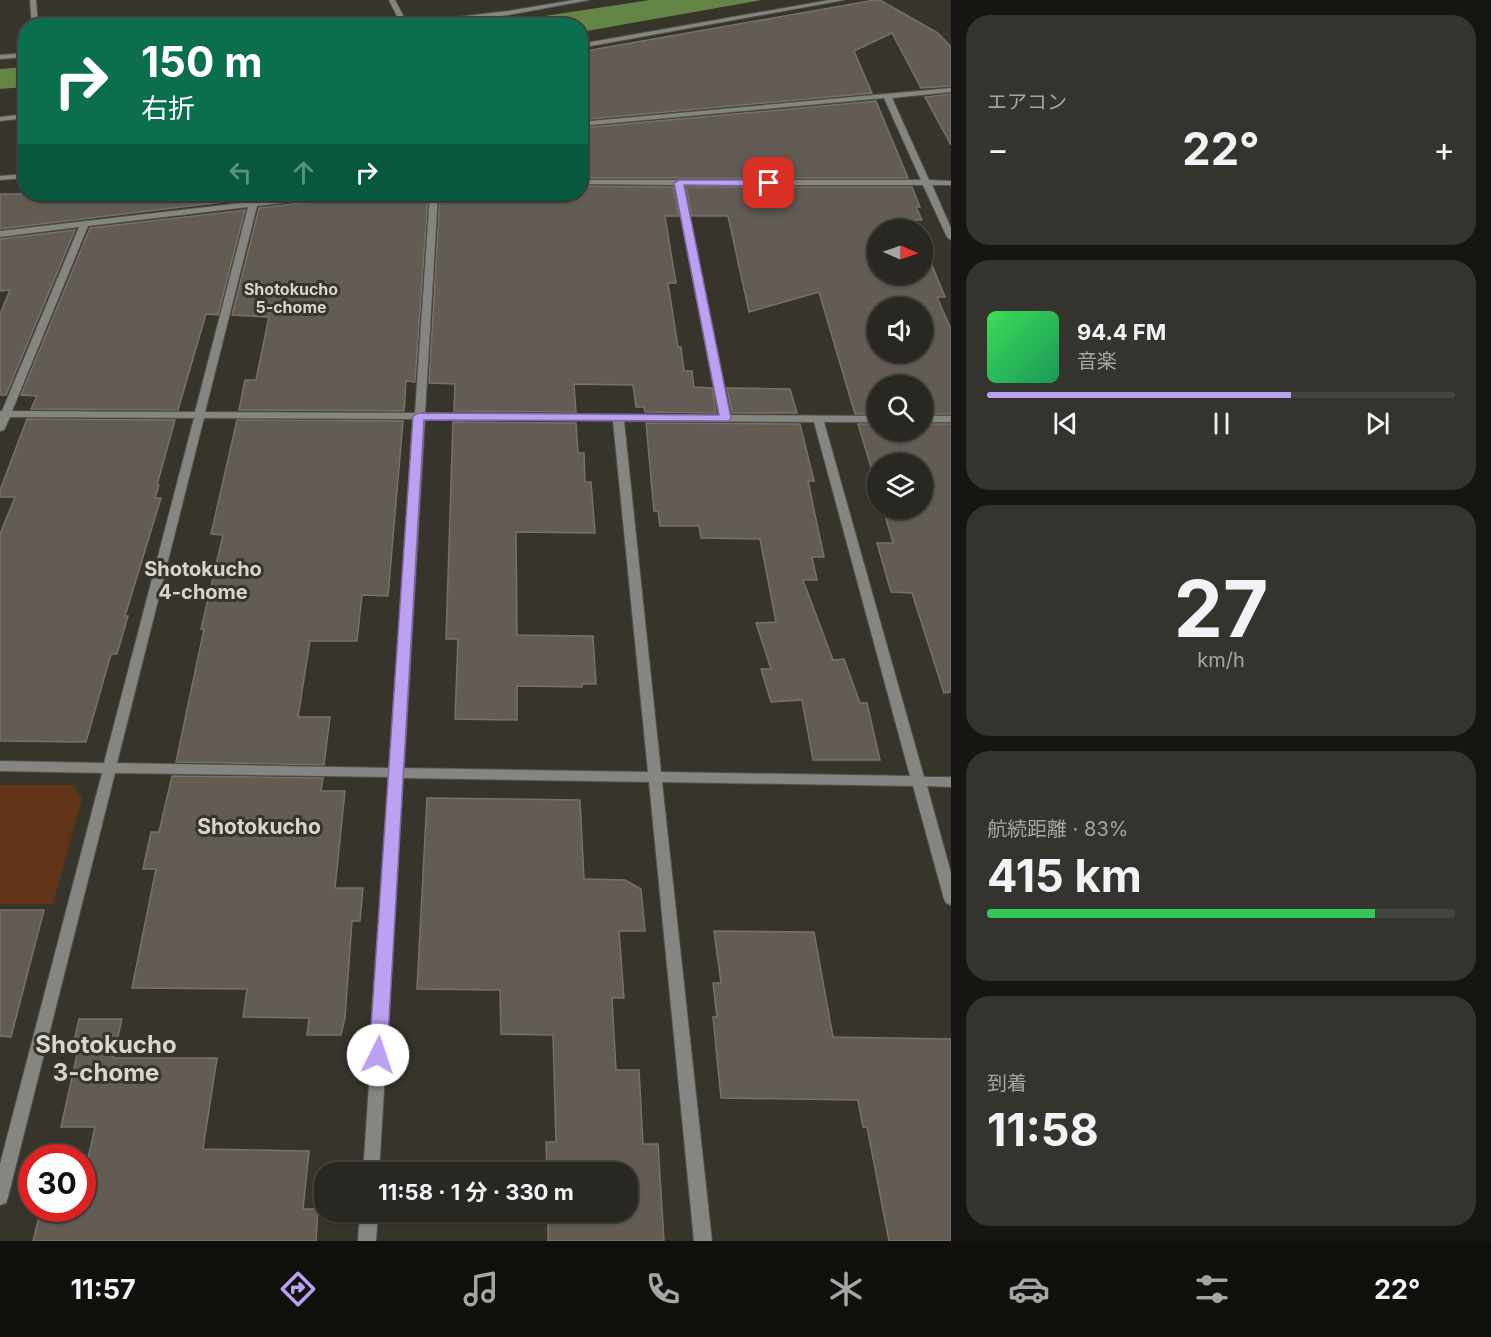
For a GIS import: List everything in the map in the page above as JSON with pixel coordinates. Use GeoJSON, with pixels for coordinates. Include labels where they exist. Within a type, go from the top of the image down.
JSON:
{"type":"FeatureCollection","features":[{"type":"Feature","properties":{"kind":"street"},"geometry":{"type":"LineString","coordinates":[[33,0],[34,18]]}},
{"type":"Feature","properties":{"kind":"street"},"geometry":{"type":"LineString","coordinates":[[392,0],[400,18]]}},
{"type":"Feature","properties":{"kind":"street"},"geometry":{"type":"LineString","coordinates":[[464,18],[586,0]]}},
{"type":"Feature","properties":{"kind":"street"},"geometry":{"type":"LineString","coordinates":[[588,45],[841,0]]}},
{"type":"Feature","properties":{"kind":"street"},"geometry":{"type":"LineString","coordinates":[[0,57],[18,56]]}},
{"type":"Feature","properties":{"kind":"street"},"geometry":{"type":"LineString","coordinates":[[588,123],[951,90]]}},
{"type":"Feature","properties":{"kind":"street"},"geometry":{"type":"LineString","coordinates":[[887,96],[951,237]]}},
{"type":"Feature","properties":{"kind":"street"},"geometry":{"type":"LineString","coordinates":[[0,118],[18,117]]}},
{"type":"Feature","properties":{"kind":"street"},"geometry":{"type":"LineString","coordinates":[[0,178],[18,177]]}},
{"type":"Feature","properties":{"kind":"street"},"geometry":{"type":"LineString","coordinates":[[588,182],[951,183]]}},
{"type":"Feature","properties":{"kind":"street"},"geometry":{"type":"LineString","coordinates":[[679,183],[725,418]]}},
{"type":"Feature","properties":{"kind":"street"},"geometry":{"type":"LineString","coordinates":[[0,234],[240,201]]}},
{"type":"Feature","properties":{"kind":"street"},"geometry":{"type":"LineString","coordinates":[[0,1197],[253,201]]}},
{"type":"Feature","properties":{"kind":"street"},"geometry":{"type":"LineString","coordinates":[[372,1162],[433,201]]}},
{"type":"Feature","properties":{"kind":"street"},"geometry":{"type":"LineString","coordinates":[[0,428],[3,414],[85,224]]}},
{"type":"Feature","properties":{"kind":"street"},"geometry":{"type":"LineString","coordinates":[[3,414],[867,419]]}},
{"type":"Feature","properties":{"kind":"street"},"geometry":{"type":"LineString","coordinates":[[618,417],[703,1241]]}},
{"type":"Feature","properties":{"kind":"street"},"geometry":{"type":"LineString","coordinates":[[818,418],[951,899]]}},
{"type":"Feature","properties":{"kind":"street"},"geometry":{"type":"LineString","coordinates":[[933,419],[951,419]]}},
{"type":"Feature","properties":{"kind":"street"},"geometry":{"type":"LineString","coordinates":[[0,766],[951,782]]}},
{"type":"Feature","properties":{"kind":"street"},"geometry":{"type":"LineString","coordinates":[[367,1241],[368,1222]]}},
{"type":"Feature","properties":{"kind":"shaded area"},"geometry":{"type":"Polygon","coordinates":[[[650,0],[762,0],[588,31],[588,18],[531,18],[650,0]]]}},
{"type":"Feature","properties":{"kind":"shaded area"},"geometry":{"type":"Polygon","coordinates":[[[18,68],[18,88],[0,89],[0,69],[18,68]]]}},
{"type":"Feature","properties":{"kind":"shaded area"},"geometry":{"type":"Polygon","coordinates":[[[0,785],[73,785],[82,799],[53,904],[0,904],[0,785]]]}},
{"type":"Feature","properties":{"kind":"building"},"geometry":{"type":"Polygon","coordinates":[[[880,0],[938,33],[951,47],[951,86],[921,88],[892,33],[854,51],[872,93],[588,119],[588,51],[880,0]]]}},
{"type":"Feature","properties":{"kind":"building"},"geometry":{"type":"Polygon","coordinates":[[[951,94],[951,145],[925,97],[951,94]]]}},
{"type":"Feature","properties":{"kind":"building"},"geometry":{"type":"Polygon","coordinates":[[[876,101],[908,178],[588,178],[588,127],[876,101]]]}},
{"type":"Feature","properties":{"kind":"building"},"geometry":{"type":"Polygon","coordinates":[[[588,186],[673,187],[679,216],[665,216],[676,283],[668,283],[678,347],[681,347],[684,371],[692,371],[694,387],[712,388],[716,413],[645,412],[644,407],[636,407],[633,385],[574,384],[576,412],[454,411],[455,384],[429,383],[440,201],[588,201],[588,186]]]}},
{"type":"Feature","properties":{"kind":"building"},"geometry":{"type":"Polygon","coordinates":[[[686,187],[912,187],[920,207],[916,207],[922,219],[867,219],[867,285],[933,285],[933,268],[945,297],[937,297],[951,329],[951,414],[933,414],[933,375],[867,375],[867,414],[855,414],[819,292],[749,312],[728,216],[692,216],[686,187]]]}},
{"type":"Feature","properties":{"kind":"building"},"geometry":{"type":"Polygon","coordinates":[[[0,194],[18,194],[18,201],[231,201],[0,229],[0,194]]]}},
{"type":"Feature","properties":{"kind":"building"},"geometry":{"type":"Polygon","coordinates":[[[319,201],[428,201],[415,382],[406,381],[404,411],[239,410],[245,380],[256,380],[269,317],[232,315],[259,208],[319,201]]]}},
{"type":"Feature","properties":{"kind":"building"},"geometry":{"type":"Polygon","coordinates":[[[245,210],[218,315],[206,314],[178,410],[31,409],[37,396],[21,395],[90,228],[245,210]]]}},
{"type":"Feature","properties":{"kind":"building"},"geometry":{"type":"Polygon","coordinates":[[[75,230],[6,395],[0,395],[0,314],[10,290],[0,291],[0,239],[75,230]]]}},
{"type":"Feature","properties":{"kind":"building"},"geometry":{"type":"Polygon","coordinates":[[[727,388],[790,389],[797,413],[732,413],[727,388]]]}},
{"type":"Feature","properties":{"kind":"building"},"geometry":{"type":"Polygon","coordinates":[[[27,419],[175,420],[157,485],[159,485],[155,498],[161,498],[125,616],[128,616],[117,654],[111,654],[86,742],[0,741],[0,534],[15,497],[0,497],[0,490],[27,419]]]}},
{"type":"Feature","properties":{"kind":"building"},"geometry":{"type":"Polygon","coordinates":[[[237,420],[403,421],[388,596],[362,595],[357,641],[310,641],[298,717],[330,717],[324,765],[176,762],[204,629],[201,629],[223,535],[211,534],[237,420]]]}},
{"type":"Feature","properties":{"kind":"building"},"geometry":{"type":"Polygon","coordinates":[[[453,422],[576,423],[578,453],[584,453],[585,482],[591,482],[595,533],[516,532],[517,635],[593,636],[596,684],[582,684],[582,687],[517,686],[517,720],[455,719],[458,639],[446,639],[453,422]]]}},
{"type":"Feature","properties":{"kind":"building"},"geometry":{"type":"Polygon","coordinates":[[[646,423],[800,424],[814,481],[808,481],[824,557],[812,557],[817,580],[803,580],[833,660],[844,659],[860,703],[867,703],[880,760],[813,760],[802,700],[771,702],[761,669],[771,669],[756,623],[776,622],[760,539],[701,538],[699,526],[660,526],[658,511],[654,511],[646,423]]]}},
{"type":"Feature","properties":{"kind":"building"},"geometry":{"type":"Polygon","coordinates":[[[858,424],[867,424],[867,441],[933,441],[933,424],[951,424],[951,692],[944,693],[912,593],[891,592],[877,543],[893,543],[886,519],[933,519],[933,453],[867,454],[858,424]]]}},
{"type":"Feature","properties":{"kind":"building"},"geometry":{"type":"Polygon","coordinates":[[[172,776],[323,778],[321,791],[345,791],[335,888],[363,888],[360,921],[352,921],[345,1018],[341,1035],[307,1035],[309,1018],[243,1017],[247,989],[132,988],[156,869],[143,869],[151,832],[159,832],[172,776]]]}},
{"type":"Feature","properties":{"kind":"building"},"geometry":{"type":"Polygon","coordinates":[[[427,798],[580,800],[584,879],[625,880],[641,889],[645,931],[619,931],[624,998],[612,998],[616,1070],[639,1070],[643,1144],[658,1144],[664,1241],[548,1241],[548,1222],[638,1222],[638,1162],[547,1162],[546,1142],[556,1142],[553,1035],[501,1034],[500,990],[417,989],[427,798]]]}},
{"type":"Feature","properties":{"kind":"building"},"geometry":{"type":"Polygon","coordinates":[[[0,910],[44,910],[11,1037],[0,1036],[0,910]]]}},
{"type":"Feature","properties":{"kind":"building"},"geometry":{"type":"Polygon","coordinates":[[[714,931],[814,932],[833,1037],[951,1039],[951,1241],[889,1241],[867,1127],[863,1127],[858,1100],[721,1098],[713,1017],[717,1017],[713,983],[721,983],[714,931]]]}},
{"type":"Feature","properties":{"kind":"building"},"geometry":{"type":"Polygon","coordinates":[[[79,1019],[122,1019],[113,1058],[217,1058],[203,1149],[309,1151],[303,1209],[314,1209],[314,1222],[317,1222],[316,1241],[33,1241],[38,1222],[96,1222],[96,1144],[91,1144],[95,1127],[61,1127],[78,1050],[72,1050],[79,1019]]]}},
{"type":"Feature","properties":{"kind":"district","name":"Shotokucho 5-chome"},"geometry":{"type":"Point","coordinates":[291,298]}},
{"type":"Feature","properties":{"kind":"district","name":"Shotokucho 4-chome"},"geometry":{"type":"Point","coordinates":[203,580]}},
{"type":"Feature","properties":{"kind":"district","name":"Shotokucho"},"geometry":{"type":"Point","coordinates":[259,826]}},
{"type":"Feature","properties":{"kind":"district","name":"Shotokucho 3-chome"},"geometry":{"type":"Point","coordinates":[106,1058]}},
{"type":"Feature","properties":{"kind":"route"},"geometry":{"type":"LineString","coordinates":[[378,1055],[418,416],[725,418],[679,183],[769,183]]}}]}
